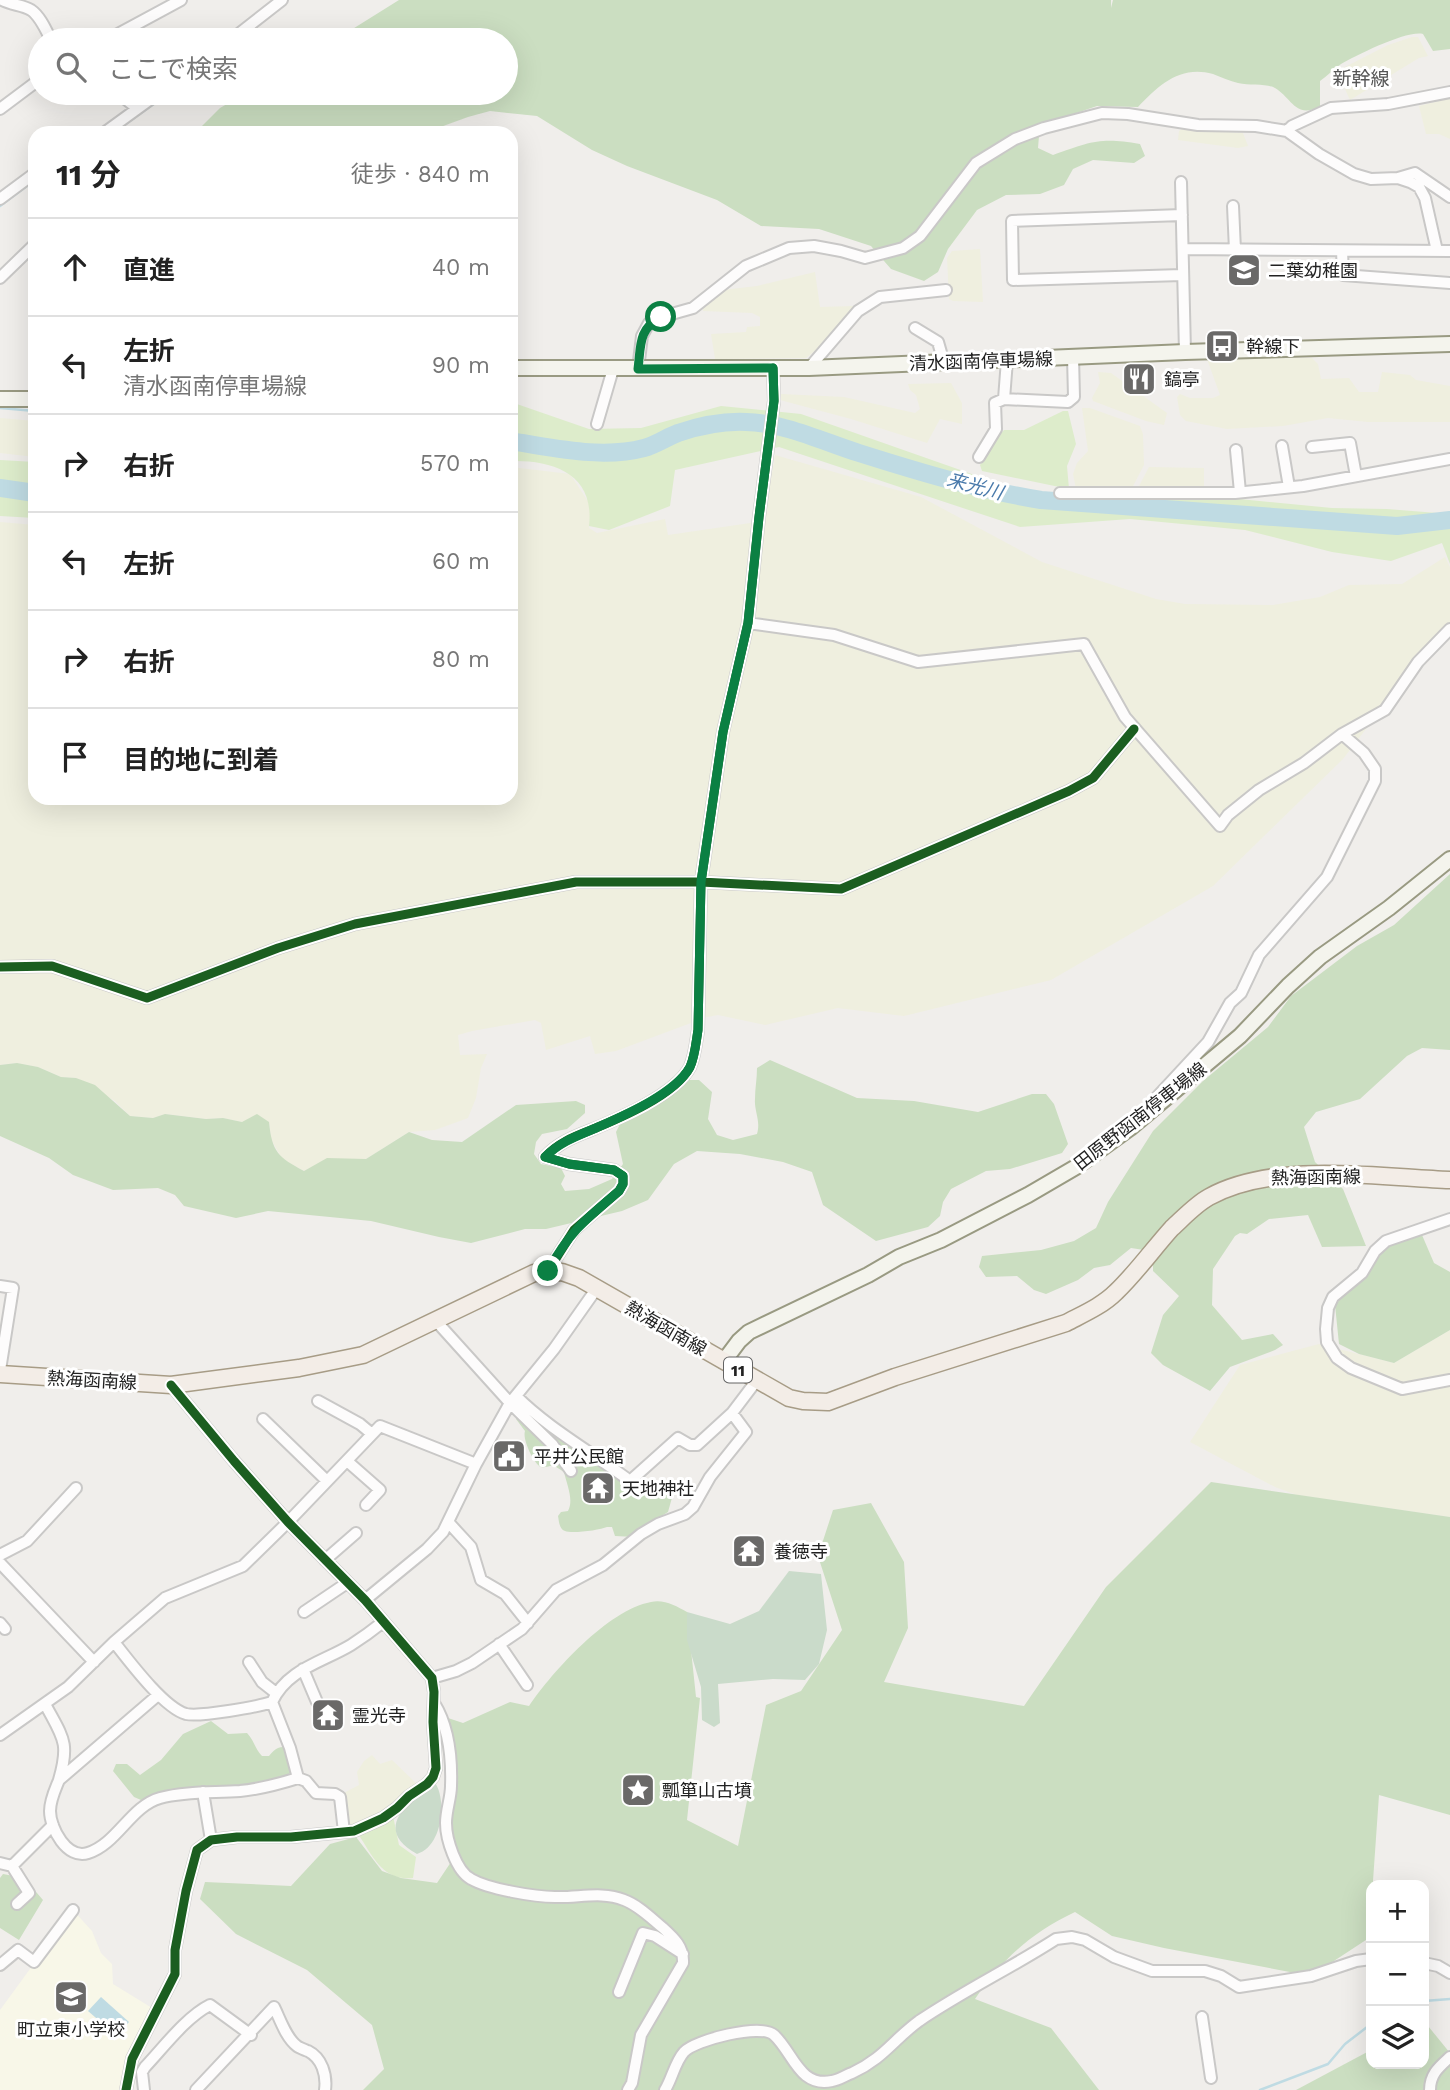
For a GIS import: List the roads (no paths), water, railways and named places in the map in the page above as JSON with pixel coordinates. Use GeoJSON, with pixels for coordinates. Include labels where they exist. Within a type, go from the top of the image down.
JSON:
{"type":"FeatureCollection","features":[{"type":"Feature","properties":{"kind":"main road","name":"清水函南停車場線"},"geometry":{"type":"LineString","coordinates":[[518,368],[809,368],[1450,344]]}},
{"type":"Feature","properties":{"kind":"main road"},"geometry":{"type":"LineString","coordinates":[[0,399],[28,399]]}},
{"type":"Feature","properties":{"kind":"main road","name":"田原野函南停車場線"},"geometry":{"type":"LineString","coordinates":[[724,1361],[749,1332],[1028,1195],[1076,1167],[1156,1106],[1240,1036],[1287,986],[1320,957],[1389,908],[1450,859]]}},
{"type":"Feature","properties":{"kind":"main road","name":"熱海函南線"},"geometry":{"type":"LineString","coordinates":[[0,1372],[171,1385],[299,1368],[363,1354],[521,1278],[548,1271],[562,1272],[597,1288],[789,1398],[828,1402],[895,1377],[1066,1323],[1095,1308],[1114,1294],[1172,1228],[1207,1198],[1237,1185],[1283,1175],[1450,1180]]}},
{"type":"Feature","properties":{"kind":"street"},"geometry":{"type":"LineString","coordinates":[[2,0],[33,11],[45,28]]}},
{"type":"Feature","properties":{"kind":"street"},"geometry":{"type":"LineString","coordinates":[[129,28],[181,0]]}},
{"type":"Feature","properties":{"kind":"street"},"geometry":{"type":"LineString","coordinates":[[246,28],[282,0]]}},
{"type":"Feature","properties":{"kind":"street"},"geometry":{"type":"LineString","coordinates":[[0,109],[28,88]]}},
{"type":"Feature","properties":{"kind":"street"},"geometry":{"type":"LineString","coordinates":[[1286,131],[1292,125],[1331,108],[1388,104],[1450,92]]}},
{"type":"Feature","properties":{"kind":"street"},"geometry":{"type":"LineString","coordinates":[[134,105],[138,108]]}},
{"type":"Feature","properties":{"kind":"street"},"geometry":{"type":"LineString","coordinates":[[114,126],[142,105]]}},
{"type":"Feature","properties":{"kind":"street"},"geometry":{"type":"LineString","coordinates":[[638,369],[642,336],[649,323],[693,308],[746,266],[789,248],[814,246],[865,258],[903,248],[920,236],[976,163],[1015,139],[1044,128],[1102,113],[1128,114],[1198,125],[1286,131],[1354,174],[1371,179],[1398,178],[1415,173],[1450,197]]}},
{"type":"Feature","properties":{"kind":"street"},"geometry":{"type":"LineString","coordinates":[[0,198],[28,178]]}},
{"type":"Feature","properties":{"kind":"street"},"geometry":{"type":"LineString","coordinates":[[1398,178],[1419,187],[1425,198],[1437,251]]}},
{"type":"Feature","properties":{"kind":"street"},"geometry":{"type":"LineString","coordinates":[[1181,182],[1185,352]]}},
{"type":"Feature","properties":{"kind":"street"},"geometry":{"type":"LineString","coordinates":[[1233,206],[1235,250]]}},
{"type":"Feature","properties":{"kind":"street"},"geometry":{"type":"LineString","coordinates":[[1182,215],[1012,220],[1013,280],[1182,275]]}},
{"type":"Feature","properties":{"kind":"street"},"geometry":{"type":"LineString","coordinates":[[1184,250],[1450,251]]}},
{"type":"Feature","properties":{"kind":"street"},"geometry":{"type":"LineString","coordinates":[[0,278],[28,251]]}},
{"type":"Feature","properties":{"kind":"street"},"geometry":{"type":"LineString","coordinates":[[1342,251],[1343,275],[1450,283]]}},
{"type":"Feature","properties":{"kind":"street"},"geometry":{"type":"LineString","coordinates":[[809,368],[859,311],[880,297],[946,290]]}},
{"type":"Feature","properties":{"kind":"street"},"geometry":{"type":"LineString","coordinates":[[915,328],[938,342],[944,363]]}},
{"type":"Feature","properties":{"kind":"street"},"geometry":{"type":"LineString","coordinates":[[979,457],[996,429],[995,403],[1004,399],[1068,402],[1074,397],[1073,357]]}},
{"type":"Feature","properties":{"kind":"street"},"geometry":{"type":"LineString","coordinates":[[1004,399],[1007,360]]}},
{"type":"Feature","properties":{"kind":"street"},"geometry":{"type":"LineString","coordinates":[[548,1271],[574,1230],[619,1191],[623,1176],[614,1170],[569,1164],[545,1157],[558,1144],[656,1097],[677,1083],[690,1067],[698,1030],[701,882],[723,732],[748,623],[774,401],[773,368]]}},
{"type":"Feature","properties":{"kind":"street"},"geometry":{"type":"LineString","coordinates":[[597,424],[613,369]]}},
{"type":"Feature","properties":{"kind":"street"},"geometry":{"type":"LineString","coordinates":[[1312,447],[1350,443],[1356,476]]}},
{"type":"Feature","properties":{"kind":"street"},"geometry":{"type":"LineString","coordinates":[[1282,446],[1289,487]]}},
{"type":"Feature","properties":{"kind":"street"},"geometry":{"type":"LineString","coordinates":[[1236,450],[1240,492]]}},
{"type":"Feature","properties":{"kind":"street"},"geometry":{"type":"LineString","coordinates":[[1060,492],[1198,495],[1240,492],[1289,487],[1450,459]]}},
{"type":"Feature","properties":{"kind":"street"},"geometry":{"type":"LineString","coordinates":[[748,623],[834,635],[918,662],[1084,644],[1125,717],[1220,826],[1228,815],[1259,790],[1304,763],[1342,734],[1385,710],[1418,662],[1450,629]]}},
{"type":"Feature","properties":{"kind":"street"},"geometry":{"type":"LineString","coordinates":[[0,967],[52,966],[147,998],[278,948],[355,924],[576,882],[701,882],[841,889],[1069,791],[1093,778],[1135,729]]}},
{"type":"Feature","properties":{"kind":"street"},"geometry":{"type":"LineString","coordinates":[[1156,1106],[1157,1097],[1208,1042],[1230,1003],[1241,993],[1259,956],[1327,877],[1360,807],[1371,790],[1375,781],[1374,769],[1364,753],[1342,734]]}},
{"type":"Feature","properties":{"kind":"street"},"geometry":{"type":"LineString","coordinates":[[1450,1219],[1380,1245],[1362,1273],[1333,1297],[1328,1308],[1326,1329],[1327,1342],[1337,1359],[1391,1385],[1402,1389],[1450,1380]]}},
{"type":"Feature","properties":{"kind":"street"},"geometry":{"type":"LineString","coordinates":[[0,1286],[13,1288],[0,1372]]}},
{"type":"Feature","properties":{"kind":"street"},"geometry":{"type":"LineString","coordinates":[[365,1600],[427,1549],[449,1523],[476,1464],[513,1400],[554,1349],[597,1288]]}},
{"type":"Feature","properties":{"kind":"street"},"geometry":{"type":"LineString","coordinates":[[436,1321],[513,1400],[546,1437],[571,1471]]}},
{"type":"Feature","properties":{"kind":"street"},"geometry":{"type":"LineString","coordinates":[[513,1400],[630,1481],[678,1438],[690,1445],[698,1445],[732,1413],[757,1380]]}},
{"type":"Feature","properties":{"kind":"street"},"geometry":{"type":"LineString","coordinates":[[126,2090],[132,2059],[175,1974],[174,1950],[197,1850],[211,1840],[354,1831],[383,1818],[433,1777],[436,1768],[432,1678],[365,1600],[288,1522],[171,1385]]}},
{"type":"Feature","properties":{"kind":"street"},"geometry":{"type":"LineString","coordinates":[[318,1401],[360,1423],[372,1434]]}},
{"type":"Feature","properties":{"kind":"street"},"geometry":{"type":"LineString","coordinates":[[432,1678],[472,1663],[528,1623],[556,1590],[603,1565],[641,1534],[658,1524],[679,1517],[693,1507],[710,1477],[747,1432],[732,1413]]}},
{"type":"Feature","properties":{"kind":"street"},"geometry":{"type":"LineString","coordinates":[[262,1419],[327,1481]]}},
{"type":"Feature","properties":{"kind":"street"},"geometry":{"type":"LineString","coordinates":[[0,1735],[68,1687],[165,1598],[243,1566],[380,1426],[476,1464]]}},
{"type":"Feature","properties":{"kind":"street"},"geometry":{"type":"LineString","coordinates":[[347,1461],[380,1490],[366,1505]]}},
{"type":"Feature","properties":{"kind":"street"},"geometry":{"type":"LineString","coordinates":[[0,1555],[27,1541],[76,1488]]}},
{"type":"Feature","properties":{"kind":"street"},"geometry":{"type":"LineString","coordinates":[[449,1523],[471,1547],[481,1580],[505,1594],[528,1623]]}},
{"type":"Feature","properties":{"kind":"street"},"geometry":{"type":"LineString","coordinates":[[325,1560],[356,1533]]}},
{"type":"Feature","properties":{"kind":"street"},"geometry":{"type":"LineString","coordinates":[[0,1563],[94,1662]]}},
{"type":"Feature","properties":{"kind":"street"},"geometry":{"type":"LineString","coordinates":[[304,1612],[347,1583]]}},
{"type":"Feature","properties":{"kind":"street"},"geometry":{"type":"LineString","coordinates":[[114,1642],[158,1695],[186,1714],[250,1709],[274,1698],[303,1669],[351,1645],[383,1622]]}},
{"type":"Feature","properties":{"kind":"street"},"geometry":{"type":"LineString","coordinates":[[499,1644],[527,1685]]}},
{"type":"Feature","properties":{"kind":"street"},"geometry":{"type":"LineString","coordinates":[[249,1662],[274,1698],[298,1778]]}},
{"type":"Feature","properties":{"kind":"street"},"geometry":{"type":"LineString","coordinates":[[303,1669],[317,1702]]}},
{"type":"Feature","properties":{"kind":"street"},"geometry":{"type":"LineString","coordinates":[[59,1780],[158,1695]]}},
{"type":"Feature","properties":{"kind":"street"},"geometry":{"type":"LineString","coordinates":[[434,1703],[446,1729],[450,1760],[451,1784],[446,1827],[457,1865],[470,1879],[526,1894],[554,1897],[605,1896],[623,1900],[641,1910],[673,1937],[683,1954],[681,1970],[641,2035],[632,2083],[628,2090]]}},
{"type":"Feature","properties":{"kind":"street"},"geometry":{"type":"LineString","coordinates":[[45,1704],[64,1743],[66,1756],[50,1809],[53,1825],[65,1847],[80,1854],[88,1853],[103,1843],[143,1807],[156,1799],[268,1787],[298,1778],[306,1781],[316,1793],[335,1794],[340,1797],[344,1832]]}},
{"type":"Feature","properties":{"kind":"street"},"geometry":{"type":"LineString","coordinates":[[203,1792],[211,1840]]}},
{"type":"Feature","properties":{"kind":"street"},"geometry":{"type":"LineString","coordinates":[[17,1904],[29,1893],[6,1864],[53,1825]]}},
{"type":"Feature","properties":{"kind":"street"},"geometry":{"type":"LineString","coordinates":[[0,1965],[18,1951],[34,1962],[73,1910]]}},
{"type":"Feature","properties":{"kind":"street"},"geometry":{"type":"LineString","coordinates":[[619,1992],[643,1933],[655,1936],[683,1954]]}},
{"type":"Feature","properties":{"kind":"street"},"geometry":{"type":"LineString","coordinates":[[665,2090],[681,2054],[691,2046],[751,2030],[765,2030],[774,2034],[799,2070],[816,2082],[833,2081],[869,2065],[917,2023],[1056,1939],[1072,1937],[1085,1940],[1114,1957],[1152,1970],[1205,1970],[1240,1987],[1311,1976],[1366,1960]]}},
{"type":"Feature","properties":{"kind":"street"},"geometry":{"type":"LineString","coordinates":[[1429,1964],[1450,1973]]}},
{"type":"Feature","properties":{"kind":"street"},"geometry":{"type":"LineString","coordinates":[[144,2090],[142,2072],[145,2067],[195,2015],[209,2005],[251,2035]]}},
{"type":"Feature","properties":{"kind":"street"},"geometry":{"type":"LineString","coordinates":[[196,2090],[251,2035],[274,2007],[297,2047],[310,2052],[318,2061],[326,2076],[325,2090]]}},
{"type":"Feature","properties":{"kind":"street"},"geometry":{"type":"LineString","coordinates":[[1202,2017],[1211,2078]]}},
{"type":"Feature","properties":{"kind":"street"},"geometry":{"type":"LineString","coordinates":[[1430,2090],[1430,2080],[1435,2071],[1450,2057]]}},
{"type":"Feature","properties":{"kind":"street"},"geometry":{"type":"LineString","coordinates":[[132,2059],[145,2067]]}},
{"type":"Feature","properties":{"kind":"water"},"geometry":{"type":"Polygon","coordinates":[[[101,1997],[129,2022],[117,2036],[88,2011],[101,1997]]]}},
{"type":"Feature","properties":{"kind":"waterway"},"geometry":{"type":"LineString","coordinates":[[123,126],[152,105]]}},
{"type":"Feature","properties":{"kind":"waterway"},"geometry":{"type":"LineString","coordinates":[[0,206],[28,185]]}},
{"type":"Feature","properties":{"kind":"waterway"},"geometry":{"type":"LineString","coordinates":[[0,408],[28,410]]}},
{"type":"Feature","properties":{"kind":"waterway","name":"来光川"},"geometry":{"type":"LineString","coordinates":[[518,442],[612,453],[644,448],[678,433],[703,426],[729,422],[761,423],[790,429],[949,480],[1041,500],[1397,526],[1450,520]]}},
{"type":"Feature","properties":{"kind":"waterway","name":"来光川"},"geometry":{"type":"LineString","coordinates":[[0,488],[28,492]]}},
{"type":"Feature","properties":{"kind":"waterway"},"geometry":{"type":"LineString","coordinates":[[1429,2001],[1450,1999]]}},
{"type":"Feature","properties":{"kind":"waterway"},"geometry":{"type":"LineString","coordinates":[[1260,2090],[1328,2064],[1345,2044],[1366,2028]]}},
{"type":"Feature","properties":{"kind":"place","name":"二葉幼稚園"},"geometry":{"type":"Point","coordinates":[1244,270]}},
{"type":"Feature","properties":{"kind":"place","name":"幹線下"},"geometry":{"type":"Point","coordinates":[1222,346]}},
{"type":"Feature","properties":{"kind":"place","name":"鎬亭"},"geometry":{"type":"Point","coordinates":[1139,379]}},
{"type":"Feature","properties":{"kind":"place","name":"平井公民館"},"geometry":{"type":"Point","coordinates":[509,1456]}},
{"type":"Feature","properties":{"kind":"place","name":"天地神社"},"geometry":{"type":"Point","coordinates":[598,1488]}},
{"type":"Feature","properties":{"kind":"place","name":"養徳寺"},"geometry":{"type":"Point","coordinates":[749,1551]}},
{"type":"Feature","properties":{"kind":"place","name":"霊光寺"},"geometry":{"type":"Point","coordinates":[328,1715]}},
{"type":"Feature","properties":{"kind":"place","name":"瓢箪山古墳"},"geometry":{"type":"Point","coordinates":[638,1790]}},
{"type":"Feature","properties":{"kind":"place","name":"町立東小学校"},"geometry":{"type":"Point","coordinates":[71,1997]}},
{"type":"Feature","properties":{"kind":"district","name":"新幹線"},"geometry":{"type":"Point","coordinates":[1361,78]}}]}
